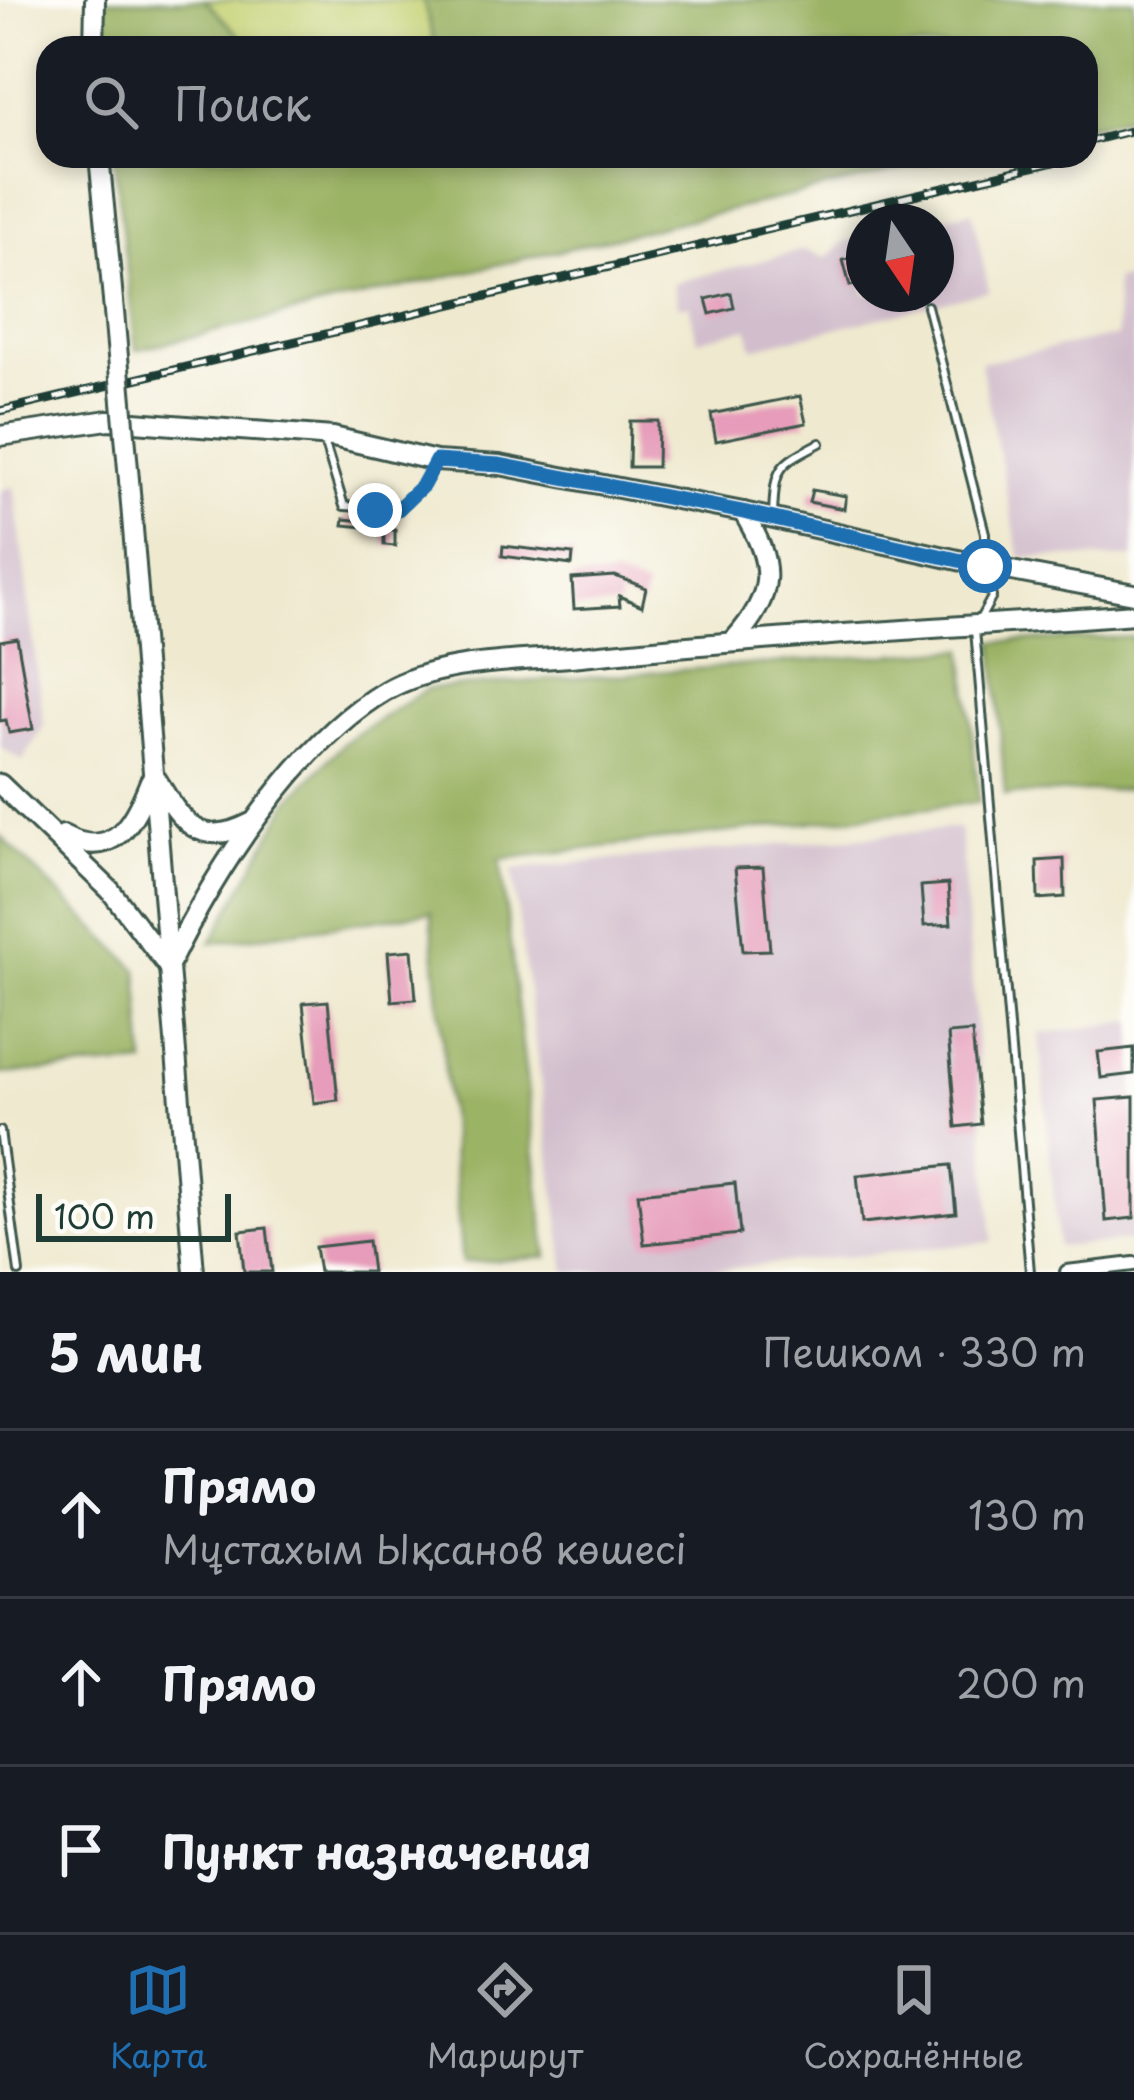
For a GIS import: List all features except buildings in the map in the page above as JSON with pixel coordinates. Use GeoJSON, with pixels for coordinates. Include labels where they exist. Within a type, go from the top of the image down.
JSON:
{"type":"FeatureCollection","features":[{"type":"Feature","properties":{"kind":"main road"},"geometry":{"type":"LineString","coordinates":[[94,36],[95,0]]}},
{"type":"Feature","properties":{"kind":"main road"},"geometry":{"type":"LineString","coordinates":[[100,168],[194,1272]]}},
{"type":"Feature","properties":{"kind":"main road"},"geometry":{"type":"LineString","coordinates":[[0,436],[108,419],[322,436],[436,461],[500,465],[743,512],[1134,594]]}},
{"type":"Feature","properties":{"kind":"main road"},"geometry":{"type":"LineString","coordinates":[[734,640],[762,602],[768,572],[763,544],[743,512]]}},
{"type":"Feature","properties":{"kind":"main road"},"geometry":{"type":"LineString","coordinates":[[168,967],[198,905],[256,821],[330,732],[387,689],[447,670],[734,640],[1134,614]]}},
{"type":"Feature","properties":{"kind":"main road"},"geometry":{"type":"LineString","coordinates":[[153,773],[174,809],[197,831],[222,834],[256,821]]}},
{"type":"Feature","properties":{"kind":"main road"},"geometry":{"type":"LineString","coordinates":[[44,823],[82,843],[116,837],[133,822],[153,773]]}},
{"type":"Feature","properties":{"kind":"main road"},"geometry":{"type":"LineString","coordinates":[[0,784],[110,890],[168,967]]}},
{"type":"Feature","properties":{"kind":"street"},"geometry":{"type":"LineString","coordinates":[[1067,1272],[1134,1264]]}},
{"type":"Feature","properties":{"kind":"lane"},"geometry":{"type":"LineString","coordinates":[[929,312],[985,532],[985,566],[992,597],[974,626],[1030,1272]]}},
{"type":"Feature","properties":{"kind":"lane"},"geometry":{"type":"LineString","coordinates":[[322,436],[344,506],[398,509],[423,485],[436,461]]}},
{"type":"Feature","properties":{"kind":"lane"},"geometry":{"type":"LineString","coordinates":[[773,518],[775,478],[781,464],[820,443]]}},
{"type":"Feature","properties":{"kind":"lane"},"geometry":{"type":"LineString","coordinates":[[0,1131],[19,1272]]}},
{"type":"Feature","properties":{"kind":"shaded area"},"geometry":{"type":"Polygon","coordinates":[[[972,211],[989,291],[954,299],[954,215],[972,211]]]}},
{"type":"Feature","properties":{"kind":"shaded area"},"geometry":{"type":"Polygon","coordinates":[[[845,241],[846,312],[902,312],[753,348],[748,328],[697,340],[689,305],[679,307],[673,283],[804,250],[827,258],[845,241]]]}},
{"type":"Feature","properties":{"kind":"shaded area"},"geometry":{"type":"Polygon","coordinates":[[[1134,279],[1134,558],[1020,557],[980,362],[1117,336],[1115,280],[1134,279]]]}},
{"type":"Feature","properties":{"kind":"shaded area"},"geometry":{"type":"Polygon","coordinates":[[[14,486],[44,725],[23,761],[0,747],[0,491],[14,486]]]}},
{"type":"Feature","properties":{"kind":"shaded area"},"geometry":{"type":"Polygon","coordinates":[[[960,828],[993,1242],[694,1272],[566,1272],[512,869],[960,828]]]}},
{"type":"Feature","properties":{"kind":"shaded area"},"geometry":{"type":"Polygon","coordinates":[[[1134,1021],[1134,1241],[1058,1247],[1039,1034],[1134,1021]]]}},
{"type":"Feature","properties":{"kind":"green space"},"geometry":{"type":"Polygon","coordinates":[[[105,0],[205,0],[240,36],[106,36],[105,0]]]}},
{"type":"Feature","properties":{"kind":"green space"},"geometry":{"type":"Polygon","coordinates":[[[205,0],[423,0],[433,36],[240,36],[205,0]]]}},
{"type":"Feature","properties":{"kind":"green space"},"geometry":{"type":"Polygon","coordinates":[[[423,0],[1134,0],[1134,115],[1098,123],[1098,36],[433,36],[423,0]]]}},
{"type":"Feature","properties":{"kind":"green space"},"geometry":{"type":"Polygon","coordinates":[[[115,168],[908,168],[136,350],[115,168]]]}},
{"type":"Feature","properties":{"kind":"green space"},"geometry":{"type":"Polygon","coordinates":[[[1134,637],[1134,789],[1005,795],[994,642],[1134,637]]]}},
{"type":"Feature","properties":{"kind":"green space"},"geometry":{"type":"Polygon","coordinates":[[[964,649],[979,802],[500,859],[547,1257],[462,1263],[431,912],[211,943],[290,800],[346,741],[427,689],[964,649]]]}},
{"type":"Feature","properties":{"kind":"green space"},"geometry":{"type":"Polygon","coordinates":[[[0,836],[138,970],[145,1064],[0,1074],[0,836]]]}},
{"type":"Feature","properties":{"kind":"railway"},"geometry":{"type":"LineString","coordinates":[[1098,139],[1134,130]]}},
{"type":"Feature","properties":{"kind":"railway"},"geometry":{"type":"LineString","coordinates":[[0,411],[1028,168]]}},
{"type":"Feature","properties":{"kind":"route"},"geometry":{"type":"LineString","coordinates":[[375,510],[398,509],[423,485],[436,461],[500,465],[985,566]]}}]}
